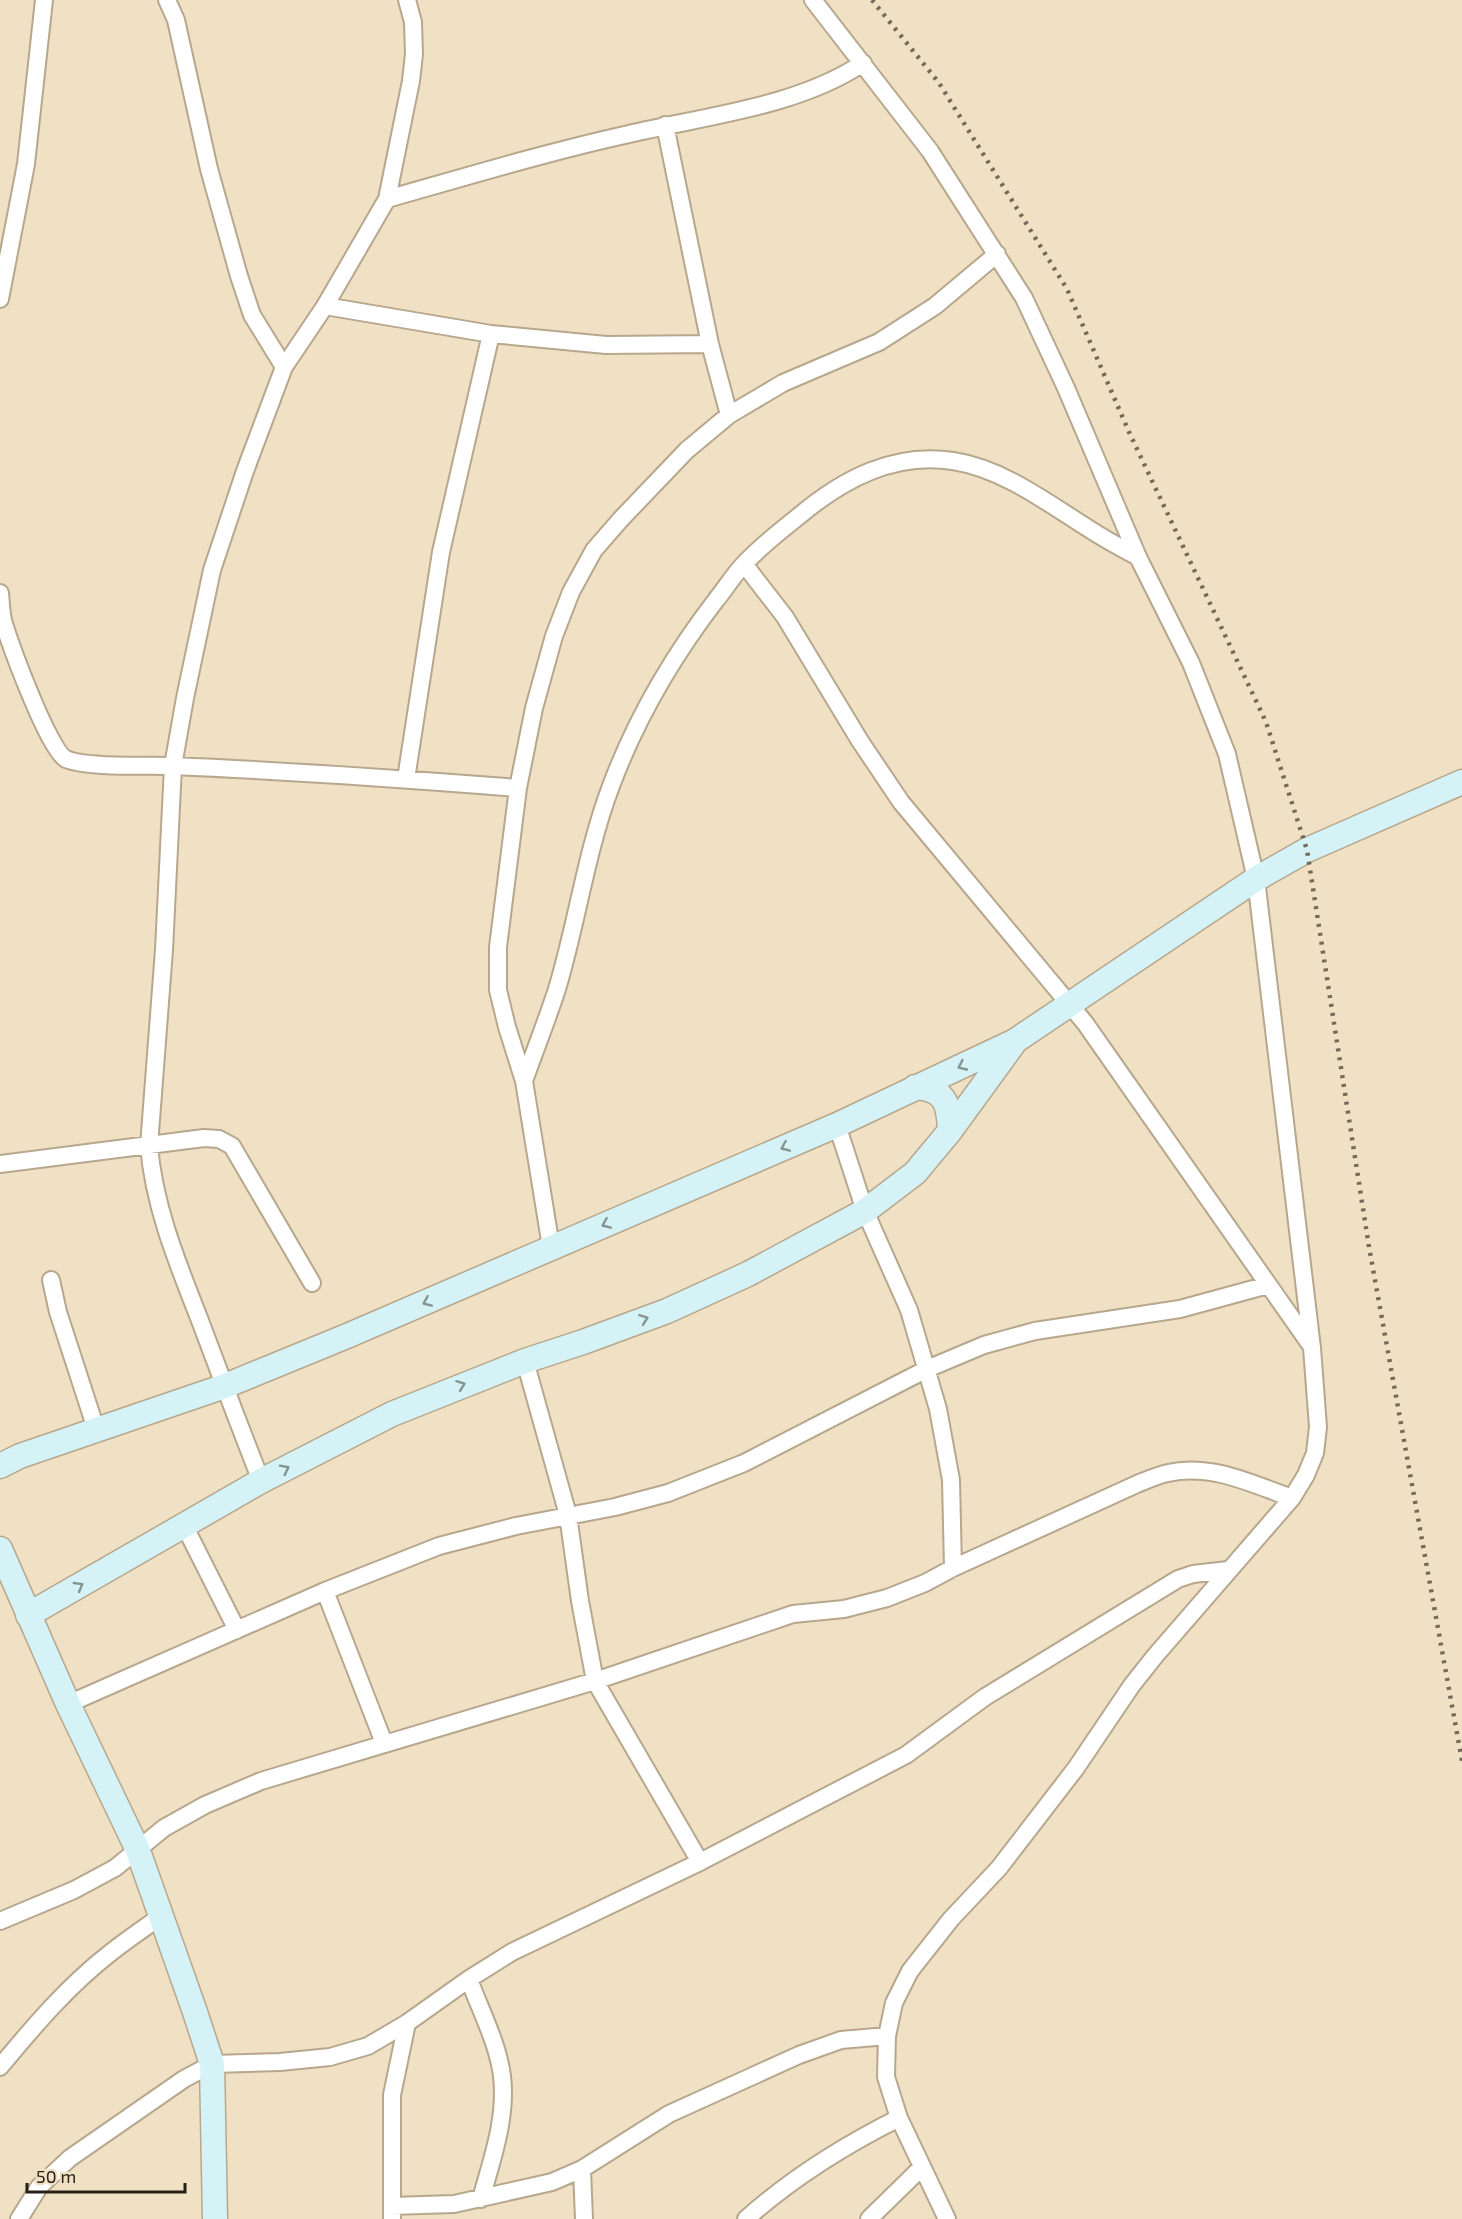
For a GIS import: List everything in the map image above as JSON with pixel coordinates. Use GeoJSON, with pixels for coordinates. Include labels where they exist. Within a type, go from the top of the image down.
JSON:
{"type":"FeatureCollection","features":[{"type":"Feature","properties":{"kind":"street"},"geometry":{"type":"LineString","coordinates":[[0,299],[26,164],[44,0]]}},
{"type":"Feature","properties":{"kind":"street"},"geometry":{"type":"LineString","coordinates":[[167,0],[176,20],[209,169],[239,276],[252,315],[285,367]]}},
{"type":"Feature","properties":{"kind":"street"},"geometry":{"type":"LineString","coordinates":[[261,1481],[175,1256],[157,1199],[149,1146],[164,950],[173,766],[212,570],[245,471],[285,367],[325,306],[387,199],[411,81],[414,54],[413,22],[407,0]]}},
{"type":"Feature","properties":{"kind":"street"},"geometry":{"type":"LineString","coordinates":[[813,0],[930,151],[1024,298],[1066,388],[1138,557],[1191,663],[1227,754],[1256,879],[1312,1348],[1318,1427],[1315,1453],[1306,1475],[1292,1498],[1228,1570],[1132,1686],[1076,1768],[999,1868],[951,1919],[910,1971],[894,2002],[887,2036],[886,2077],[898,2118],[947,2219]]}},
{"type":"Feature","properties":{"kind":"street"},"geometry":{"type":"LineString","coordinates":[[387,199],[549,153],[784,99],[825,84],[863,63]]}},
{"type":"Feature","properties":{"kind":"street"},"geometry":{"type":"LineString","coordinates":[[665,125],[711,344],[729,415]]}},
{"type":"Feature","properties":{"kind":"street"},"geometry":{"type":"LineString","coordinates":[[551,1247],[524,1081],[498,990],[498,947],[518,788],[534,708],[554,636],[571,592],[594,550],[651,485],[687,450],[729,415],[783,383],[879,342],[935,306],[998,254]]}},
{"type":"Feature","properties":{"kind":"street"},"geometry":{"type":"LineString","coordinates":[[325,306],[491,334],[606,345],[711,344]]}},
{"type":"Feature","properties":{"kind":"street"},"geometry":{"type":"LineString","coordinates":[[406,779],[441,552],[491,334]]}},
{"type":"Feature","properties":{"kind":"street"},"geometry":{"type":"LineString","coordinates":[[524,1081],[557,989],[602,815],[621,762],[649,702],[696,626],[744,564],[809,507],[849,480],[883,465],[938,459],[973,466],[1008,481],[1060,509],[1093,532],[1138,557]]}},
{"type":"Feature","properties":{"kind":"street"},"geometry":{"type":"LineString","coordinates":[[744,564],[785,617],[860,741],[901,802],[1085,1023],[1312,1348]]}},
{"type":"Feature","properties":{"kind":"street"},"geometry":{"type":"LineString","coordinates":[[0,592],[7,631],[50,738],[57,752],[64,758],[89,764],[173,766],[406,779],[518,788]]}},
{"type":"Feature","properties":{"kind":"street"},"geometry":{"type":"LineString","coordinates":[[0,1466],[20,1456],[225,1386],[347,1336],[837,1125],[1016,1041],[1069,1003],[1256,879],[1327,839],[1462,782]]}},
{"type":"Feature","properties":{"kind":"street"},"geometry":{"type":"LineString","coordinates":[[28,1615],[261,1481],[392,1414],[525,1361],[667,1311],[748,1274],[865,1211],[915,1173],[950,1131],[1016,1041]]}},
{"type":"Feature","properties":{"kind":"street"},"geometry":{"type":"LineString","coordinates":[[915,1088],[929,1088],[942,1097],[949,1115],[950,1131]]}},
{"type":"Feature","properties":{"kind":"street"},"geometry":{"type":"LineString","coordinates":[[837,1125],[865,1211],[909,1310],[927,1369],[944,1437],[951,1480],[953,1568]]}},
{"type":"Feature","properties":{"kind":"street"},"geometry":{"type":"LineString","coordinates":[[0,1164],[213,1138],[227,1142],[232,1146],[312,1283]]}},
{"type":"Feature","properties":{"kind":"street"},"geometry":{"type":"LineString","coordinates":[[51,1280],[58,1312],[96,1429]]}},
{"type":"Feature","properties":{"kind":"street"},"geometry":{"type":"LineString","coordinates":[[68,1704],[325,1591],[439,1546],[668,1493],[744,1463],[927,1369],[984,1345],[1035,1330],[1180,1309],[1268,1285]]}},
{"type":"Feature","properties":{"kind":"street"},"geometry":{"type":"LineString","coordinates":[[525,1361],[568,1515],[580,1601],[596,1680],[700,1862]]}},
{"type":"Feature","properties":{"kind":"street"},"geometry":{"type":"LineString","coordinates":[[0,1921],[74,1890],[115,1868],[164,1828],[204,1805],[261,1781],[596,1680],[793,1614],[844,1609],[887,1598],[925,1583],[1137,1484],[1168,1473],[1202,1470],[1223,1474],[1292,1498]]}},
{"type":"Feature","properties":{"kind":"street"},"geometry":{"type":"LineString","coordinates":[[184,1525],[237,1630]]}},
{"type":"Feature","properties":{"kind":"street"},"geometry":{"type":"LineString","coordinates":[[0,1549],[68,1704],[137,1848],[212,2064],[215,2219]]}},
{"type":"Feature","properties":{"kind":"street"},"geometry":{"type":"LineString","coordinates":[[19,2219],[39,2187],[70,2158],[184,2079],[212,2064],[280,2062],[330,2057],[368,2046],[512,1953],[700,1862],[906,1755],[985,1697],[1178,1579],[1193,1574],[1228,1570]]}},
{"type":"Feature","properties":{"kind":"street"},"geometry":{"type":"LineString","coordinates":[[325,1591],[384,1743]]}},
{"type":"Feature","properties":{"kind":"street"},"geometry":{"type":"LineString","coordinates":[[0,2067],[34,2025],[66,1993],[107,1956],[160,1916]]}},
{"type":"Feature","properties":{"kind":"street"},"geometry":{"type":"LineString","coordinates":[[469,1979],[502,2074],[500,2127],[481,2199]]}},
{"type":"Feature","properties":{"kind":"street"},"geometry":{"type":"LineString","coordinates":[[406,2023],[392,2095],[392,2212],[481,2199],[552,2182],[582,2169],[669,2114],[799,2055],[841,2040],[887,2036]]}},
{"type":"Feature","properties":{"kind":"street"},"geometry":{"type":"LineString","coordinates":[[746,2219],[776,2192],[823,2160],[898,2118]]}},
{"type":"Feature","properties":{"kind":"street"},"geometry":{"type":"LineString","coordinates":[[869,2219],[921,2168]]}},
{"type":"Feature","properties":{"kind":"street"},"geometry":{"type":"LineString","coordinates":[[582,2169],[584,2219]]}},
{"type":"Feature","properties":{"kind":"railway"},"geometry":{"type":"LineString","coordinates":[[872,0],[939,83],[1067,289],[1129,432],[1266,722],[1307,850],[1369,1247],[1462,1761]]}}]}
